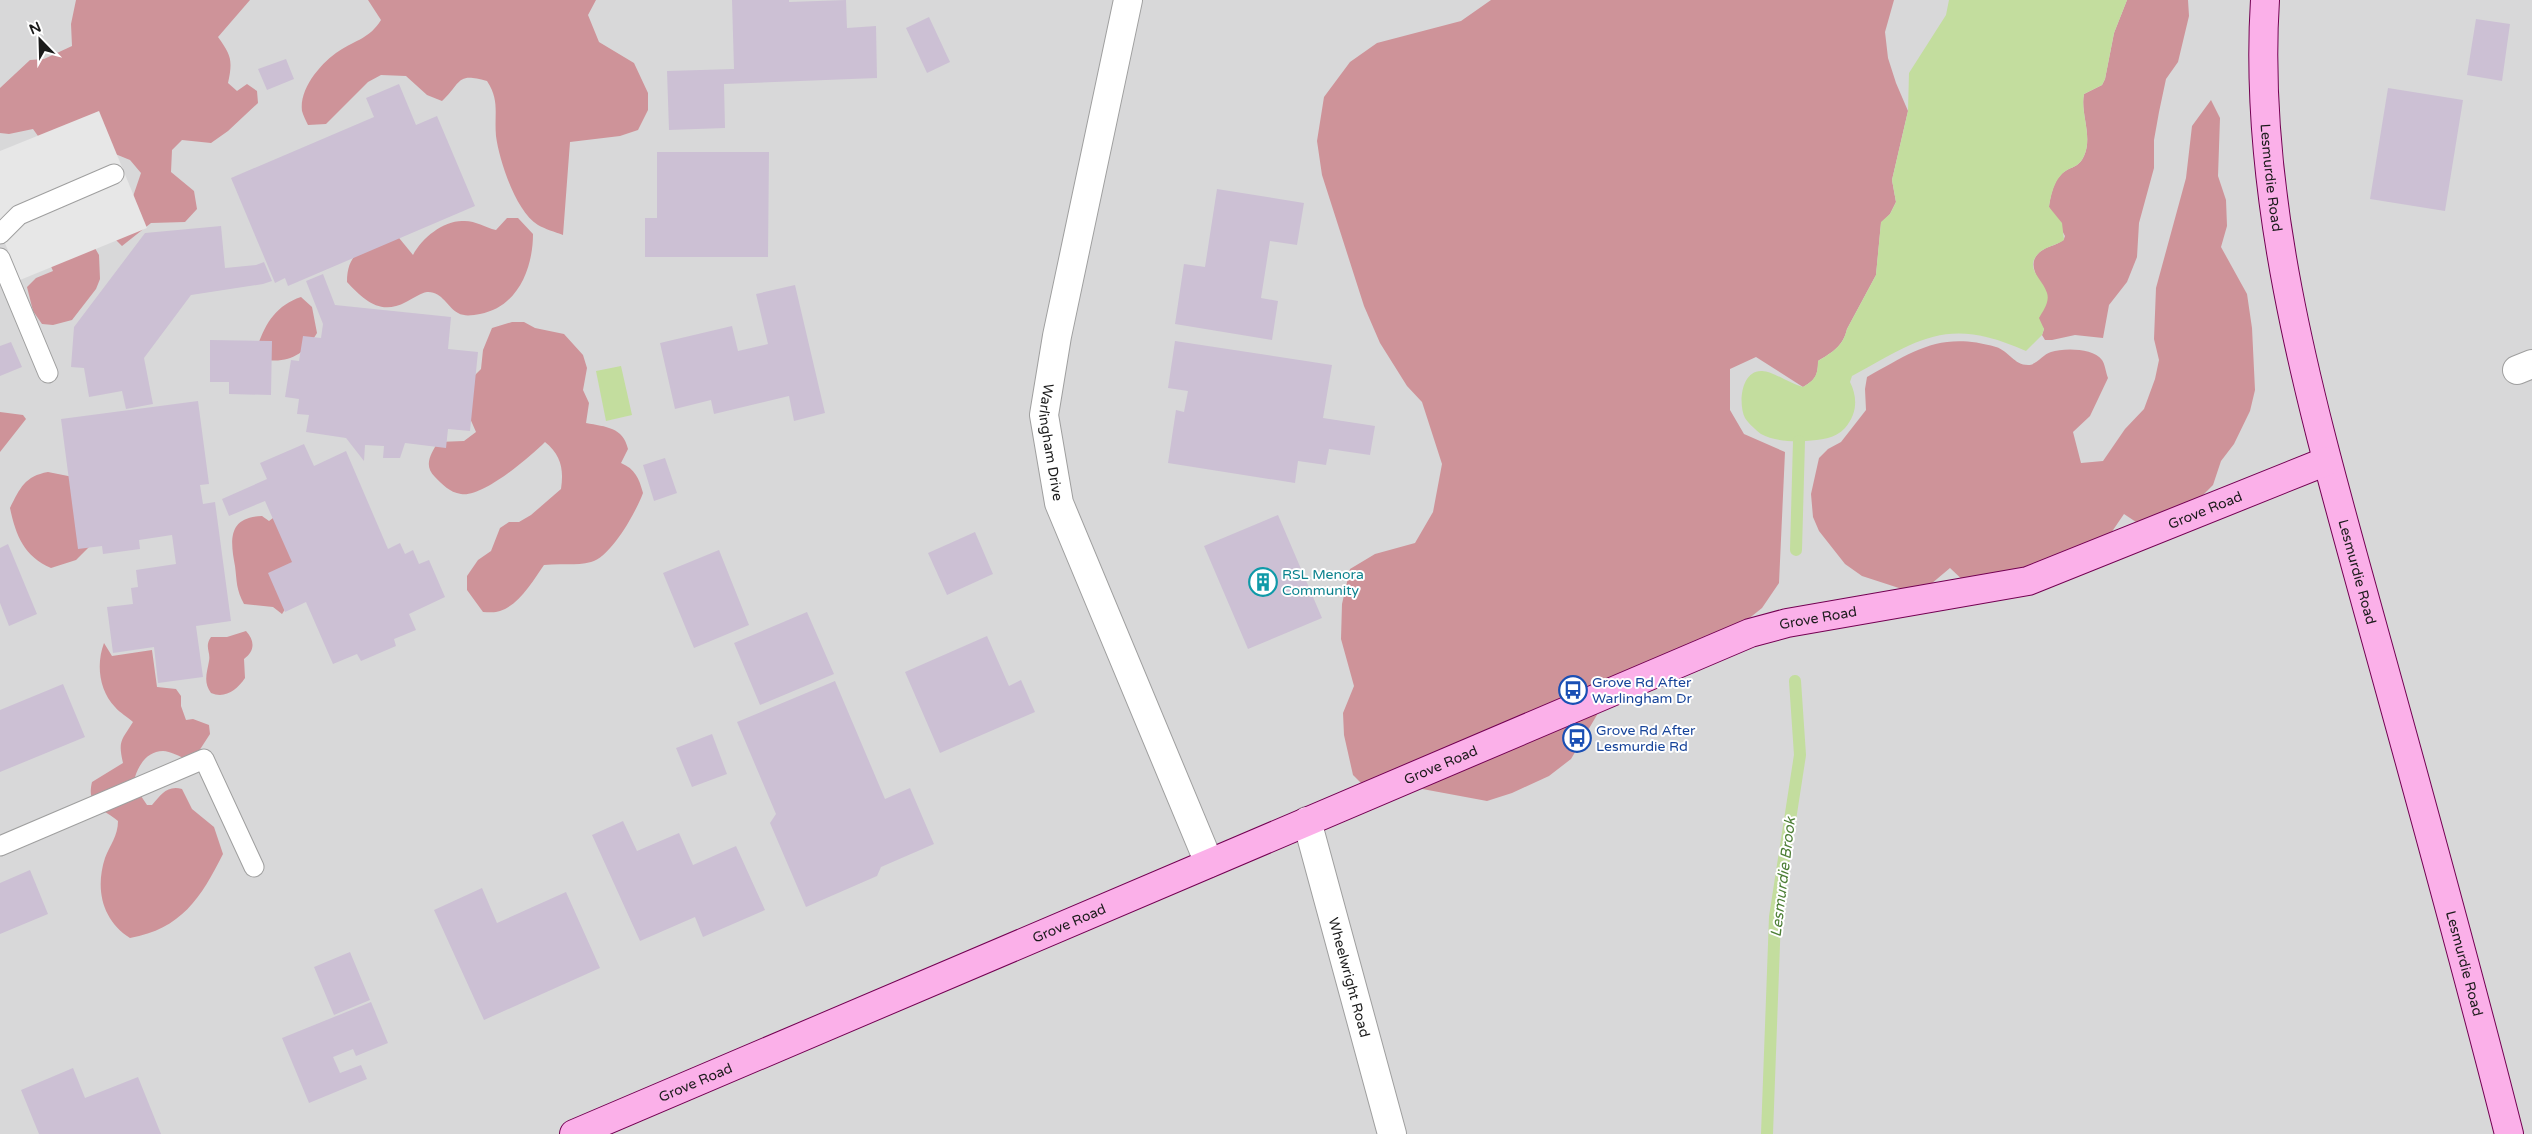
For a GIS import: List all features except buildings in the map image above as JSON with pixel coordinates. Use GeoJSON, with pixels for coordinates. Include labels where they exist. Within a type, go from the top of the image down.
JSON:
{"type":"FeatureCollection","features":[{"type":"Feature","properties":{"kind":"street","name":"Warlingham Drive"},"geometry":{"type":"LineString","coordinates":[[1128,0],[1057,336],[1044,415],[1060,503],[1209,863]]}},
{"type":"Feature","properties":{"kind":"street","name":"Lesmurdie Road"},"geometry":{"type":"LineString","coordinates":[[2265,0],[2262,55],[2274,214],[2327,461],[2471,986],[2509,1134]]}},
{"type":"Feature","properties":{"kind":"street","name":"Grove Road"},"geometry":{"type":"LineString","coordinates":[[574,1134],[1750,633],[1787,623],[2028,581],[2327,461]]}},
{"type":"Feature","properties":{"kind":"street","name":"Wheelwright Road"},"geometry":{"type":"LineString","coordinates":[[1307,821],[1392,1134]]}},
{"type":"Feature","properties":{"kind":"lane"},"geometry":{"type":"LineString","coordinates":[[0,234],[19,215],[114,174]]}},
{"type":"Feature","properties":{"kind":"lane"},"geometry":{"type":"LineString","coordinates":[[0,258],[48,373]]}},
{"type":"Feature","properties":{"kind":"lane"},"geometry":{"type":"LineString","coordinates":[[0,846],[204,759],[254,867]]}},
{"type":"Feature","properties":{"kind":"shaded area"},"geometry":{"type":"Polygon","coordinates":[[[0,0],[2532,0],[2532,1134],[0,1134],[0,0]]]}},
{"type":"Feature","properties":{"kind":"shaded area"},"geometry":{"type":"Polygon","coordinates":[[[76,0],[250,0],[218,37],[230,58],[228,83],[237,91],[247,84],[257,91],[258,103],[228,131],[211,143],[182,140],[172,150],[171,172],[194,191],[197,209],[185,222],[151,223],[122,246],[113,237],[127,214],[141,173],[130,160],[103,149],[38,136],[33,129],[9,134],[0,133],[0,88],[30,60],[44,59],[72,46],[71,24],[76,0]]]}},
{"type":"Feature","properties":{"kind":"shaded area"},"geometry":{"type":"Polygon","coordinates":[[[368,0],[596,0],[588,15],[599,42],[634,63],[648,93],[648,110],[638,130],[620,136],[570,142],[563,235],[538,225],[530,218],[510,185],[496,136],[494,95],[487,81],[477,78],[464,78],[460,80],[442,101],[427,95],[406,76],[381,75],[368,82],[326,124],[308,125],[302,111],[302,102],[304,93],[313,76],[332,56],[367,35],[381,20],[368,0]]]}},
{"type":"Feature","properties":{"kind":"shaded area"},"geometry":{"type":"Polygon","coordinates":[[[1491,0],[1894,0],[1885,32],[1888,58],[1908,111],[1892,180],[1896,202],[1890,214],[1881,223],[1876,275],[1843,340],[1833,351],[1818,361],[1813,380],[1803,387],[1756,357],[1730,369],[1730,410],[1744,434],[1785,452],[1779,583],[1762,608],[1722,640],[1604,703],[1571,759],[1549,776],[1512,793],[1487,801],[1417,788],[1373,795],[1353,775],[1344,735],[1343,713],[1354,686],[1341,639],[1342,604],[1350,569],[1375,554],[1415,543],[1433,512],[1442,464],[1422,402],[1407,386],[1380,343],[1364,306],[1322,175],[1317,141],[1324,97],[1350,62],[1377,43],[1461,21],[1491,0]]]}},
{"type":"Feature","properties":{"kind":"shaded area"},"geometry":{"type":"Polygon","coordinates":[[[1949,0],[2127,0],[2114,33],[2105,79],[2102,85],[2084,94],[2087,141],[2084,156],[2079,163],[2059,177],[2051,197],[2049,207],[2062,223],[2064,240],[2043,250],[2034,260],[2034,269],[2048,296],[2046,306],[2039,318],[2044,329],[2042,335],[2026,351],[1999,340],[1976,335],[1955,334],[1936,336],[1917,342],[1852,376],[1850,382],[1855,400],[1854,412],[1849,423],[1837,435],[1801,441],[1771,438],[1761,434],[1748,422],[1743,412],[1743,389],[1749,376],[1754,372],[1765,371],[1803,387],[1810,382],[1815,377],[1818,361],[1833,351],[1843,340],[1876,275],[1881,222],[1890,214],[1896,202],[1892,180],[1908,111],[1909,73],[1946,15],[1949,0]]]}},
{"type":"Feature","properties":{"kind":"shaded area"},"geometry":{"type":"Polygon","coordinates":[[[2127,0],[2188,0],[2189,16],[2178,62],[2166,79],[2154,140],[2154,168],[2139,223],[2137,257],[2127,282],[2109,305],[2103,338],[2075,335],[2045,340],[2042,335],[2044,329],[2038,320],[2047,294],[2034,269],[2035,258],[2046,248],[2064,239],[2065,236],[2049,207],[2052,191],[2059,177],[2079,163],[2084,156],[2087,133],[2083,101],[2084,94],[2102,85],[2105,79],[2114,33],[2127,0]]]}},
{"type":"Feature","properties":{"kind":"shaded area"},"geometry":{"type":"Polygon","coordinates":[[[2211,100],[2220,118],[2218,176],[2226,200],[2227,226],[2221,247],[2247,294],[2252,328],[2255,390],[2250,411],[2234,444],[2221,461],[2213,485],[2192,506],[2164,518],[2136,522],[2124,514],[2111,533],[2097,546],[1969,586],[1950,568],[1931,584],[1902,589],[1862,576],[1845,564],[1819,531],[1813,517],[1811,494],[1819,458],[1828,449],[1841,442],[1866,410],[1865,389],[1867,377],[1899,359],[1928,346],[1959,341],[1976,343],[2001,349],[2019,363],[2028,365],[2031,365],[2048,353],[2057,351],[2078,350],[2098,356],[2103,362],[2108,378],[2090,416],[2073,432],[2081,463],[2103,461],[2125,429],[2144,409],[2155,379],[2159,360],[2154,339],[2156,288],[2186,178],[2192,126],[2211,100]]]}},
{"type":"Feature","properties":{"kind":"shaded area"},"geometry":{"type":"Polygon","coordinates":[[[99,111],[147,228],[20,280],[0,231],[0,151],[99,111]]]}},
{"type":"Feature","properties":{"kind":"shaded area"},"geometry":{"type":"Polygon","coordinates":[[[507,218],[518,218],[533,234],[532,247],[530,260],[521,284],[513,295],[493,310],[480,314],[463,315],[432,292],[419,295],[397,306],[380,307],[366,300],[347,282],[348,271],[355,255],[368,246],[395,233],[413,255],[427,237],[448,224],[467,221],[496,230],[507,218]]]}},
{"type":"Feature","properties":{"kind":"shaded area"},"geometry":{"type":"Polygon","coordinates":[[[92,243],[99,255],[100,279],[96,289],[72,320],[53,325],[42,324],[33,311],[27,287],[36,278],[53,271],[48,260],[92,243]]]}},
{"type":"Feature","properties":{"kind":"shaded area"},"geometry":{"type":"Polygon","coordinates":[[[301,297],[312,307],[317,333],[307,346],[296,355],[283,360],[266,360],[258,345],[265,329],[279,310],[301,297]]]}},
{"type":"Feature","properties":{"kind":"shaded area"},"geometry":{"type":"Polygon","coordinates":[[[512,322],[524,322],[535,328],[564,334],[583,355],[587,368],[583,390],[589,403],[586,423],[613,429],[622,436],[628,449],[621,463],[630,468],[636,475],[643,493],[622,533],[607,552],[599,558],[585,563],[544,565],[525,592],[513,604],[498,612],[483,612],[467,590],[467,576],[478,560],[491,551],[500,528],[509,522],[519,522],[531,515],[561,489],[562,475],[558,457],[545,442],[505,475],[481,490],[470,494],[457,493],[441,483],[431,473],[429,459],[438,442],[464,441],[476,432],[466,409],[467,383],[481,369],[483,350],[492,328],[512,322]]]}},
{"type":"Feature","properties":{"kind":"shaded area"},"geometry":{"type":"Polygon","coordinates":[[[621,366],[632,415],[606,421],[596,371],[621,366]]]}},
{"type":"Feature","properties":{"kind":"shaded area"},"geometry":{"type":"Polygon","coordinates":[[[0,412],[23,415],[26,419],[0,452],[0,412]]]}},
{"type":"Feature","properties":{"kind":"shaded area"},"geometry":{"type":"Polygon","coordinates":[[[48,472],[78,478],[89,547],[76,560],[51,568],[34,558],[23,544],[15,528],[10,508],[24,484],[40,474],[48,472]]]}},
{"type":"Feature","properties":{"kind":"shaded area"},"geometry":{"type":"Polygon","coordinates":[[[277,515],[296,538],[291,600],[282,614],[273,607],[244,604],[237,585],[232,547],[232,539],[237,525],[251,517],[262,516],[269,521],[277,515]]]}},
{"type":"Feature","properties":{"kind":"shaded area"},"geometry":{"type":"Polygon","coordinates":[[[246,631],[251,638],[252,649],[244,659],[245,678],[238,686],[226,694],[216,695],[211,693],[206,681],[209,658],[208,647],[211,637],[227,637],[246,631]]]}},
{"type":"Feature","properties":{"kind":"shaded area"},"geometry":{"type":"Polygon","coordinates":[[[104,643],[112,656],[152,650],[157,687],[176,689],[181,696],[181,706],[186,720],[193,719],[209,725],[210,734],[199,751],[187,759],[166,751],[153,753],[139,767],[135,777],[142,791],[141,796],[147,805],[152,805],[161,794],[172,788],[182,789],[192,809],[214,827],[223,854],[197,898],[176,919],[148,934],[130,938],[120,931],[107,913],[101,892],[102,870],[115,836],[118,821],[97,806],[91,797],[92,782],[123,763],[121,745],[133,722],[115,707],[102,685],[100,659],[104,643]]]}},
{"type":"Feature","properties":{"kind":"waterway","name":"Lesmurdie Brook"},"geometry":{"type":"LineString","coordinates":[[1796,550],[1799,441]]}},
{"type":"Feature","properties":{"kind":"waterway","name":"Lesmurdie Brook"},"geometry":{"type":"LineString","coordinates":[[1767,1134],[1775,917],[1800,755],[1795,681]]}},
{"type":"Feature","properties":{"kind":"place","name":"RSL Menora Community"},"geometry":{"type":"Point","coordinates":[1263,582]}},
{"type":"Feature","properties":{"kind":"place","name":"Grove Rd After Warlingham Dr"},"geometry":{"type":"Point","coordinates":[1573,690]}},
{"type":"Feature","properties":{"kind":"place","name":"Grove Rd After Lesmurdie Rd"},"geometry":{"type":"Point","coordinates":[1577,738]}}]}
